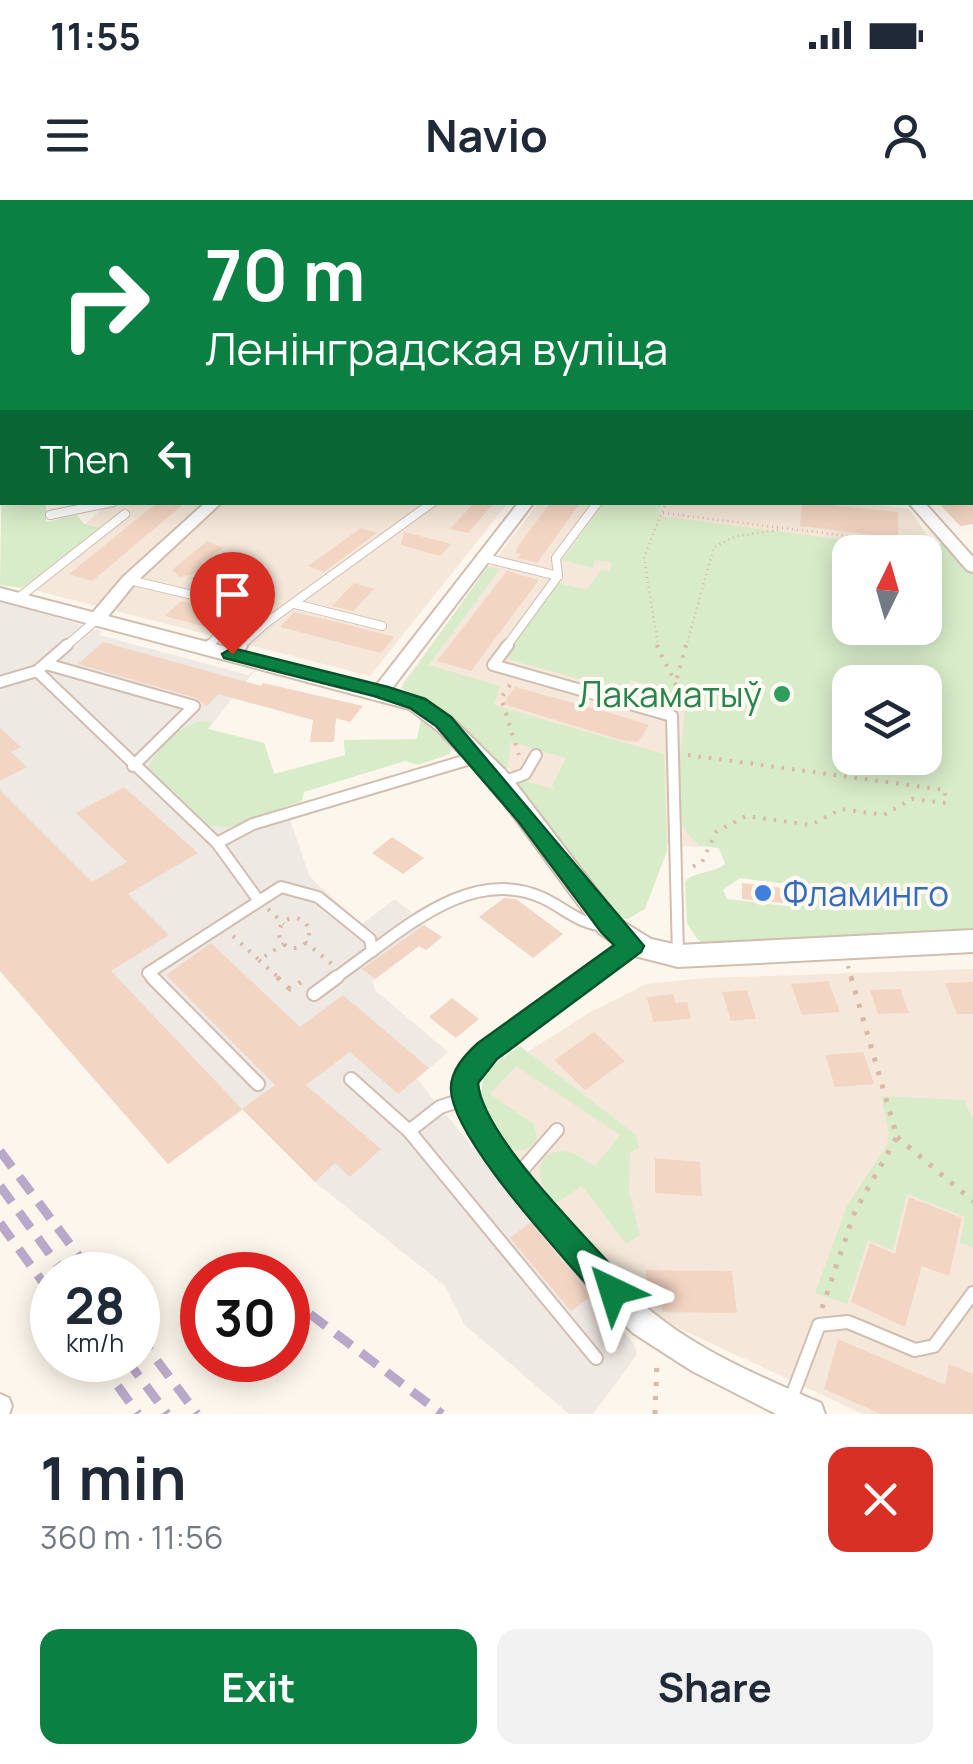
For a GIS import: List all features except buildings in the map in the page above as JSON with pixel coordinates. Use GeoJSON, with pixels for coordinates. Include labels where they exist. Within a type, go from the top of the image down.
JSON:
{"type":"FeatureCollection","features":[{"type":"Feature","properties":{"kind":"street"},"geometry":{"type":"LineString","coordinates":[[95,621],[128,580],[211,505]]}},
{"type":"Feature","properties":{"kind":"street"},"geometry":{"type":"LineString","coordinates":[[381,691],[524,505]]}},
{"type":"Feature","properties":{"kind":"street"},"geometry":{"type":"LineString","coordinates":[[913,505],[973,567]]}},
{"type":"Feature","properties":{"kind":"street"},"geometry":{"type":"LineString","coordinates":[[8,596],[381,691],[417,704],[444,722],[478,757],[610,926],[632,946],[678,956],[973,941]]}},
{"type":"Feature","properties":{"kind":"street"},"geometry":{"type":"LineString","coordinates":[[632,946],[487,1051],[464,1083],[466,1099],[487,1142],[515,1178],[639,1320],[674,1343],[799,1409]]}},
{"type":"Feature","properties":{"kind":"lane"},"geometry":{"type":"LineString","coordinates":[[50,515],[99,505]]}},
{"type":"Feature","properties":{"kind":"lane"},"geometry":{"type":"LineString","coordinates":[[232,654],[429,505]]}},
{"type":"Feature","properties":{"kind":"lane"},"geometry":{"type":"LineString","coordinates":[[596,505],[556,558],[558,576],[493,665],[672,716],[678,956]]}},
{"type":"Feature","properties":{"kind":"lane"},"geometry":{"type":"LineString","coordinates":[[8,596],[125,514]]}},
{"type":"Feature","properties":{"kind":"lane"},"geometry":{"type":"LineString","coordinates":[[482,557],[558,576]]}},
{"type":"Feature","properties":{"kind":"lane"},"geometry":{"type":"LineString","coordinates":[[128,580],[230,604],[234,617],[207,648]]}},
{"type":"Feature","properties":{"kind":"lane"},"geometry":{"type":"LineString","coordinates":[[295,604],[382,626]]}},
{"type":"Feature","properties":{"kind":"lane"},"geometry":{"type":"LineString","coordinates":[[0,682],[42,668],[95,621]]}},
{"type":"Feature","properties":{"kind":"lane"},"geometry":{"type":"LineString","coordinates":[[42,668],[134,766],[217,844],[259,901]]}},
{"type":"Feature","properties":{"kind":"lane"},"geometry":{"type":"LineString","coordinates":[[42,668],[194,706],[134,766]]}},
{"type":"Feature","properties":{"kind":"lane"},"geometry":{"type":"LineString","coordinates":[[499,783],[525,774],[536,755]]}},
{"type":"Feature","properties":{"kind":"lane"},"geometry":{"type":"LineString","coordinates":[[217,844],[252,824],[478,757]]}},
{"type":"Feature","properties":{"kind":"lane"},"geometry":{"type":"LineString","coordinates":[[258,1084],[148,973],[281,887],[312,891],[370,938],[371,952]]}},
{"type":"Feature","properties":{"kind":"lane"},"geometry":{"type":"LineString","coordinates":[[314,994],[438,905],[502,888],[538,896],[586,926],[610,926]]}},
{"type":"Feature","properties":{"kind":"lane"},"geometry":{"type":"LineString","coordinates":[[351,1078],[409,1131],[596,1358]]}},
{"type":"Feature","properties":{"kind":"lane"},"geometry":{"type":"LineString","coordinates":[[409,1131],[440,1107],[466,1099]]}},
{"type":"Feature","properties":{"kind":"lane"},"geometry":{"type":"LineString","coordinates":[[515,1178],[557,1130]]}},
{"type":"Feature","properties":{"kind":"lane"},"geometry":{"type":"LineString","coordinates":[[799,1409],[819,1325],[848,1322],[915,1350],[934,1346],[973,1292]]}},
{"type":"Feature","properties":{"kind":"path"},"geometry":{"type":"LineString","coordinates":[[666,505],[644,558],[654,605],[656,643],[665,664],[677,678]]}},
{"type":"Feature","properties":{"kind":"path"},"geometry":{"type":"LineString","coordinates":[[664,514],[903,543],[944,536]]}},
{"type":"Feature","properties":{"kind":"path"},"geometry":{"type":"LineString","coordinates":[[672,716],[680,700],[677,678],[714,547],[723,539],[738,535],[789,529]]}},
{"type":"Feature","properties":{"kind":"path"},"geometry":{"type":"LineString","coordinates":[[517,672],[502,698],[525,774]]}},
{"type":"Feature","properties":{"kind":"path"},"geometry":{"type":"LineString","coordinates":[[673,753],[945,790],[946,803],[912,799],[884,815],[841,809],[812,825],[746,816],[716,832],[702,862],[675,876]]}},
{"type":"Feature","properties":{"kind":"path"},"geometry":{"type":"LineString","coordinates":[[274,898],[264,905],[284,924]]}},
{"type":"Feature","properties":{"kind":"path"},"geometry":{"type":"LineString","coordinates":[[296,920],[307,924],[311,933],[305,942],[284,944],[278,933],[284,924],[296,920]]}},
{"type":"Feature","properties":{"kind":"path"},"geometry":{"type":"LineString","coordinates":[[226,930],[290,989],[304,981]]}},
{"type":"Feature","properties":{"kind":"path"},"geometry":{"type":"LineString","coordinates":[[305,942],[332,964],[318,972]]}},
{"type":"Feature","properties":{"kind":"path"},"geometry":{"type":"LineString","coordinates":[[260,960],[284,944]]}},
{"type":"Feature","properties":{"kind":"path"},"geometry":{"type":"LineString","coordinates":[[842,948],[897,1137],[973,1200]]}},
{"type":"Feature","properties":{"kind":"path"},"geometry":{"type":"LineString","coordinates":[[819,1325],[825,1290],[855,1211],[897,1137]]}},
{"type":"Feature","properties":{"kind":"path"},"geometry":{"type":"LineString","coordinates":[[655,1414],[654,1365],[674,1343]]}},
{"type":"Feature","properties":{"kind":"shaded area"},"geometry":{"type":"Polygon","coordinates":[[[106,505],[506,505],[370,676],[18,586],[106,505]]]}},
{"type":"Feature","properties":{"kind":"shaded area"},"geometry":{"type":"Polygon","coordinates":[[[536,505],[878,505],[909,509],[927,535],[832,535],[832,550],[726,541],[700,847],[568,839],[464,716],[402,684],[536,505]]]}},
{"type":"Feature","properties":{"kind":"shaded area"},"geometry":{"type":"Polygon","coordinates":[[[0,601],[102,631],[99,635],[248,675],[256,669],[208,729],[264,743],[309,875],[320,887],[362,924],[395,899],[414,915],[411,918],[442,937],[426,950],[415,943],[410,953],[373,981],[375,990],[448,1052],[417,1079],[634,1344],[637,1355],[593,1414],[569,1414],[464,1324],[444,1285],[315,1182],[243,1110],[168,1164],[0,971],[0,601]]]}},
{"type":"Feature","properties":{"kind":"shaded area"},"geometry":{"type":"Polygon","coordinates":[[[973,969],[973,1414],[863,1414],[659,1319],[612,1271],[497,1137],[481,1092],[485,1075],[520,1046],[527,1052],[589,1013],[646,984],[707,978],[973,969]]]}},
{"type":"Feature","properties":{"kind":"green space"},"geometry":{"type":"Polygon","coordinates":[[[1,505],[46,505],[46,522],[77,515],[84,524],[102,528],[21,588],[0,585],[1,505]]]}},
{"type":"Feature","properties":{"kind":"green space"},"geometry":{"type":"Polygon","coordinates":[[[603,505],[661,505],[658,516],[832,538],[832,645],[942,645],[944,543],[973,575],[973,933],[813,942],[750,939],[707,946],[697,939],[687,923],[685,882],[725,864],[719,848],[700,846],[685,831],[680,816],[677,786],[685,708],[663,699],[665,690],[631,680],[624,691],[510,660],[507,654],[558,583],[587,590],[601,570],[610,571],[611,562],[595,560],[593,568],[562,560],[603,505]],[[740,878],[723,890],[727,899],[787,906],[786,884],[740,878]]]}},
{"type":"Feature","properties":{"kind":"green space"},"geometry":{"type":"Polygon","coordinates":[[[488,566],[500,569],[429,665],[500,686],[494,705],[664,754],[667,851],[645,909],[628,919],[616,918],[511,783],[521,780],[554,789],[552,785],[566,758],[511,742],[506,777],[455,719],[401,688],[488,566]]]}},
{"type":"Feature","properties":{"kind":"green space"},"geometry":{"type":"Polygon","coordinates":[[[421,719],[451,746],[450,754],[418,765],[405,761],[304,792],[302,801],[229,827],[210,826],[148,767],[175,734],[203,721],[213,722],[208,729],[264,743],[274,774],[345,755],[344,740],[417,739],[421,719]]]}},
{"type":"Feature","properties":{"kind":"green space"},"geometry":{"type":"Polygon","coordinates":[[[520,1046],[636,1135],[639,1148],[630,1152],[629,1192],[640,1235],[626,1244],[582,1186],[557,1203],[540,1177],[543,1158],[557,1152],[576,1155],[595,1166],[620,1135],[516,1066],[490,1094],[534,1124],[537,1140],[526,1149],[515,1150],[496,1133],[484,1104],[484,1078],[495,1064],[520,1046]]]}},
{"type":"Feature","properties":{"kind":"green space"},"geometry":{"type":"Polygon","coordinates":[[[881,1096],[964,1100],[973,1120],[973,1247],[960,1243],[965,1217],[907,1194],[893,1250],[868,1240],[847,1304],[815,1293],[847,1206],[887,1145],[889,1133],[881,1096]]]}},
{"type":"Feature","properties":{"kind":"railway"},"geometry":{"type":"LineString","coordinates":[[0,1151],[76,1252]]}},
{"type":"Feature","properties":{"kind":"railway"},"geometry":{"type":"LineString","coordinates":[[0,1186],[48,1252]]}},
{"type":"Feature","properties":{"kind":"railway"},"geometry":{"type":"LineString","coordinates":[[0,1223],[30,1265]]}},
{"type":"Feature","properties":{"kind":"railway"},"geometry":{"type":"LineString","coordinates":[[310,1314],[442,1414]]}},
{"type":"Feature","properties":{"kind":"railway"},"geometry":{"type":"LineString","coordinates":[[160,1364],[197,1414]]}},
{"type":"Feature","properties":{"kind":"railway"},"geometry":{"type":"LineString","coordinates":[[115,1382],[138,1414]]}},
{"type":"Feature","properties":{"kind":"railway"},"geometry":{"type":"LineString","coordinates":[[143,1382],[167,1414]]}},
{"type":"Feature","properties":{"kind":"place","name":"Лакаматыў"},"geometry":{"type":"Point","coordinates":[782,694]}},
{"type":"Feature","properties":{"kind":"place","name":"Фламинго"},"geometry":{"type":"Point","coordinates":[763,893]}},
{"type":"Feature","properties":{"kind":"route"},"geometry":{"type":"LineString","coordinates":[[232,654],[381,691],[417,704],[444,722],[478,757],[610,926],[632,946],[487,1051],[464,1083],[466,1099],[487,1142],[613,1291]]}}]}
